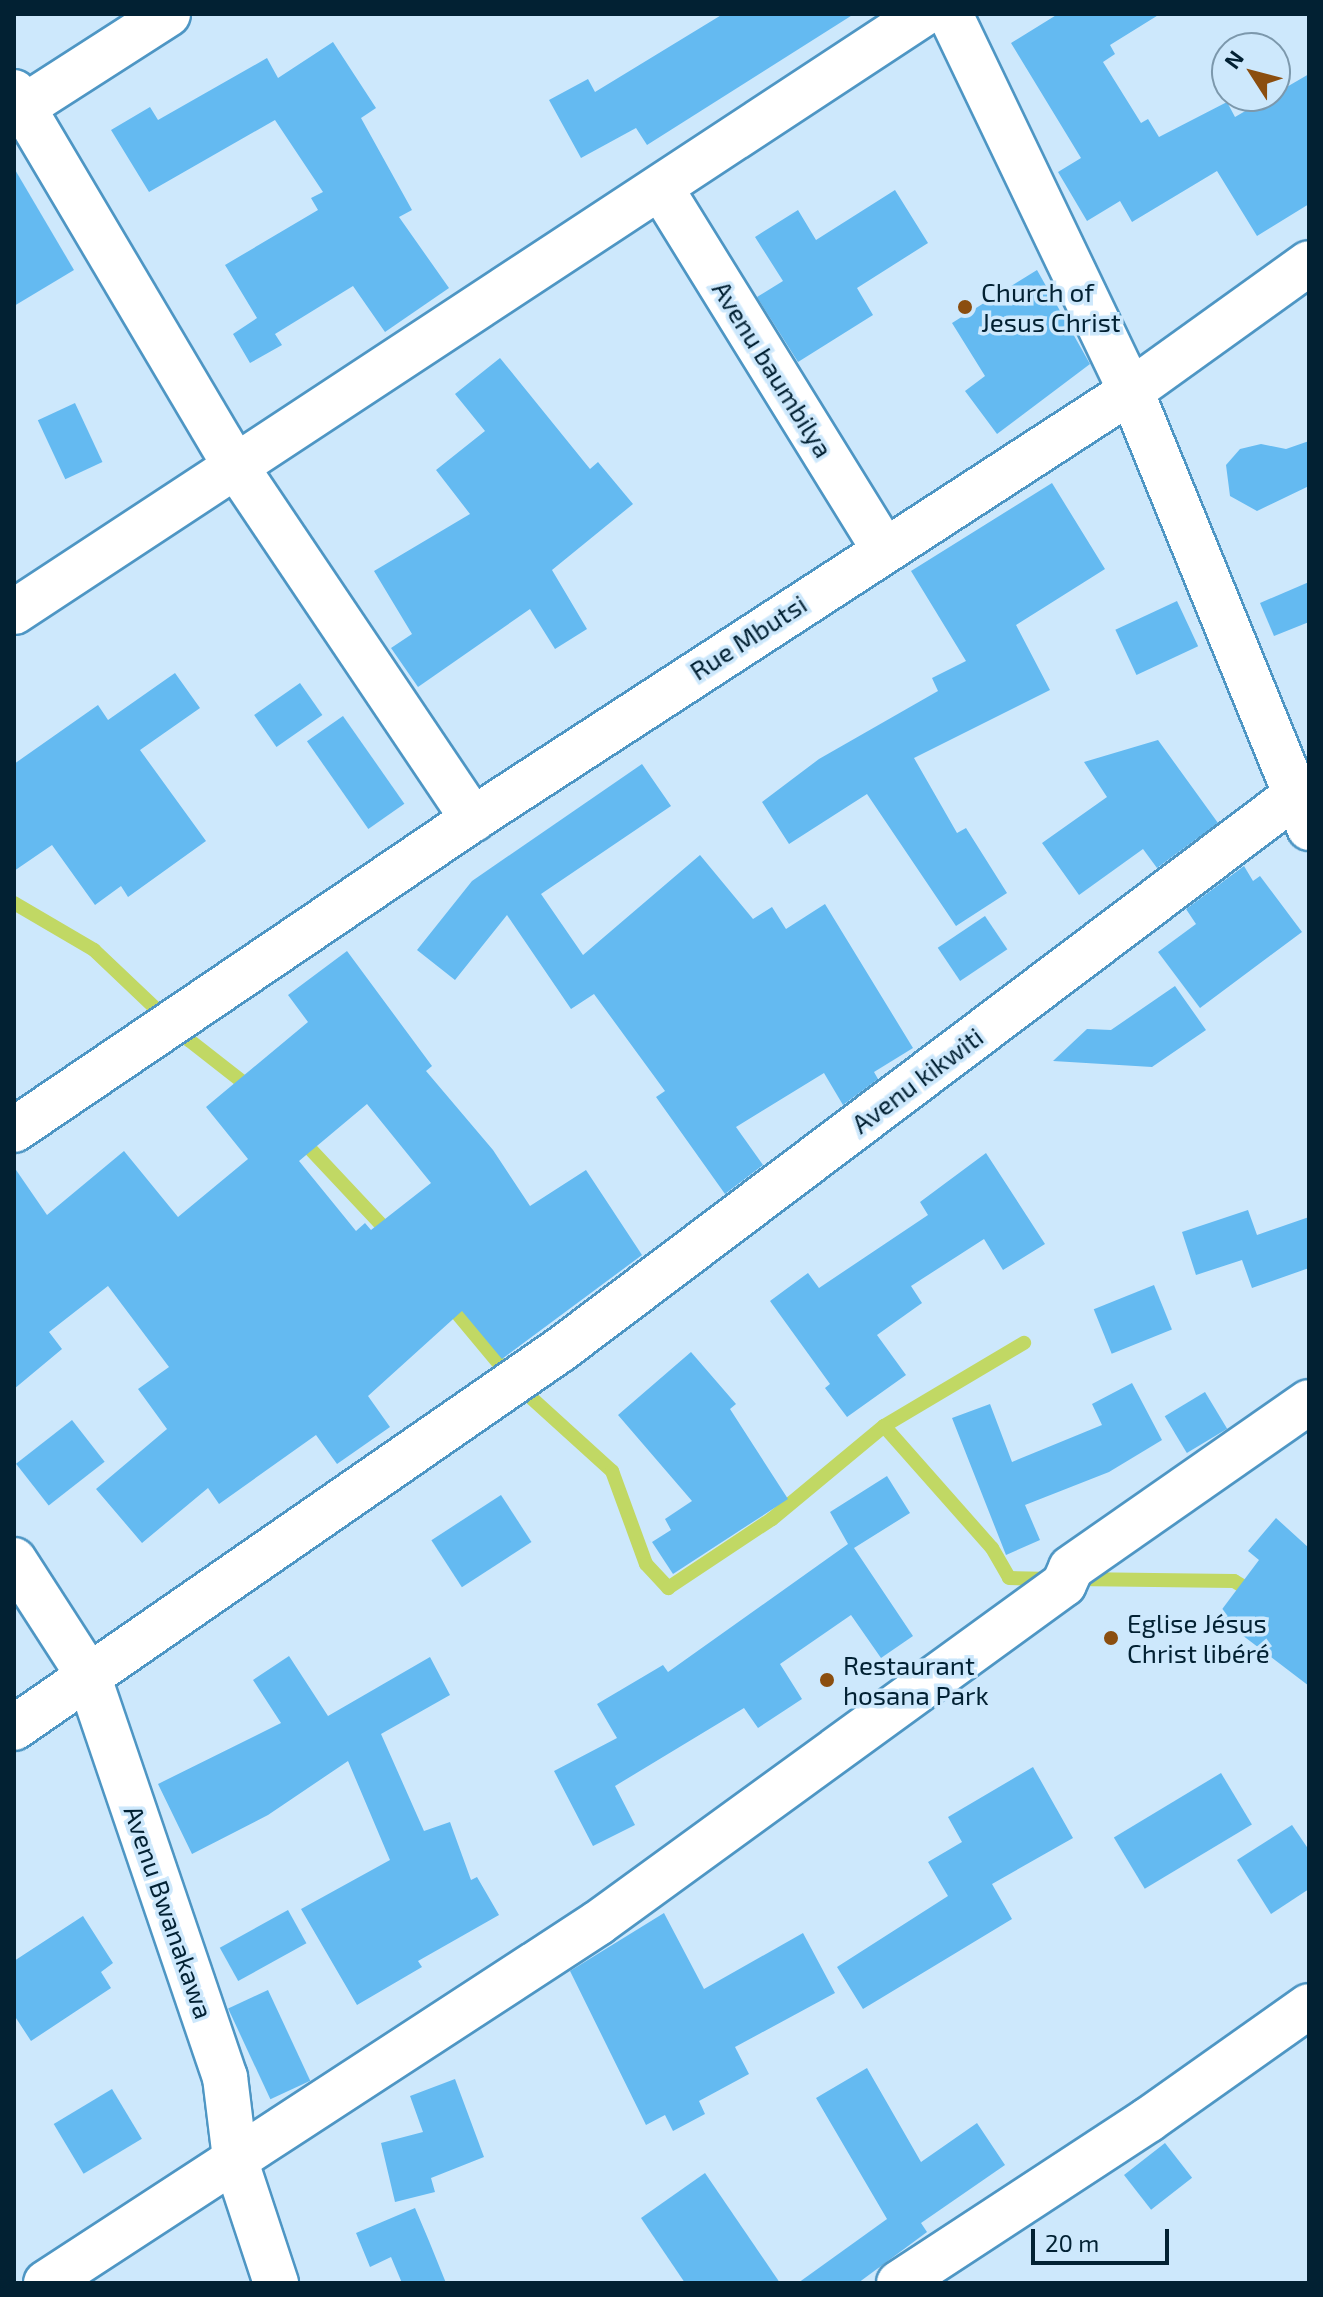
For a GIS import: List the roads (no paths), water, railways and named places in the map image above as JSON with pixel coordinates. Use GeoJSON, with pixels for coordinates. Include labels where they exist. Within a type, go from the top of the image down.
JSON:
{"type":"FeatureCollection","features":[{"type":"Feature","properties":{"kind":"street"},"geometry":{"type":"LineString","coordinates":[[168,14],[17,104],[235,465],[473,819]]}},
{"type":"Feature","properties":{"kind":"street"},"geometry":{"type":"LineString","coordinates":[[14,612],[235,465],[662,190],[923,14]]}},
{"type":"Feature","properties":{"kind":"street"},"geometry":{"type":"LineString","coordinates":[[950,14],[1131,391],[1305,802]]}},
{"type":"Feature","properties":{"kind":"street","name":"Avenu baumbilya"},"geometry":{"type":"LineString","coordinates":[[662,190],[883,548]]}},
{"type":"Feature","properties":{"kind":"street","name":"Rue Mbutsi"},"geometry":{"type":"LineString","coordinates":[[14,1130],[473,819],[883,548],[1131,391],[1309,263]]}},
{"type":"Feature","properties":{"kind":"street","name":"Avenu kikwiti"},"geometry":{"type":"LineString","coordinates":[[14,1728],[515,1381],[1305,802]]}},
{"type":"Feature","properties":{"kind":"street"},"geometry":{"type":"LineString","coordinates":[[46,2283],[598,1923],[1067,1576],[1309,1402]]}},
{"type":"Feature","properties":{"kind":"street","name":"Avenu Bwanakawa"},"geometry":{"type":"LineString","coordinates":[[14,1560],[88,1675],[225,2077],[235,2159],[276,2283]]}},
{"type":"Feature","properties":{"kind":"street"},"geometry":{"type":"LineString","coordinates":[[899,2283],[1148,2120],[1309,2006]]}},
{"type":"Feature","properties":{"kind":"waterway"},"geometry":{"type":"LineString","coordinates":[[14,903],[94,950],[189,1040],[253,1090]]}},
{"type":"Feature","properties":{"kind":"waterway"},"geometry":{"type":"LineString","coordinates":[[299,1137],[391,1235]]}},
{"type":"Feature","properties":{"kind":"waterway"},"geometry":{"type":"LineString","coordinates":[[446,1300],[516,1384],[612,1471],[646,1564],[668,1588],[772,1519],[884,1426],[1024,1343]]}},
{"type":"Feature","properties":{"kind":"waterway"},"geometry":{"type":"LineString","coordinates":[[884,1426],[992,1548],[1009,1578],[1054,1579]]}},
{"type":"Feature","properties":{"kind":"waterway"},"geometry":{"type":"LineString","coordinates":[[1074,1579],[1234,1581],[1254,1593]]}},
{"type":"Feature","properties":{"kind":"place","name":"Church of Jesus Christ"},"geometry":{"type":"Point","coordinates":[965,307]}},
{"type":"Feature","properties":{"kind":"place","name":"Eglise Jésus Christ libéré"},"geometry":{"type":"Point","coordinates":[1111,1638]}},
{"type":"Feature","properties":{"kind":"place","name":"Restaurant hosana Park"},"geometry":{"type":"Point","coordinates":[827,1680]}}]}
